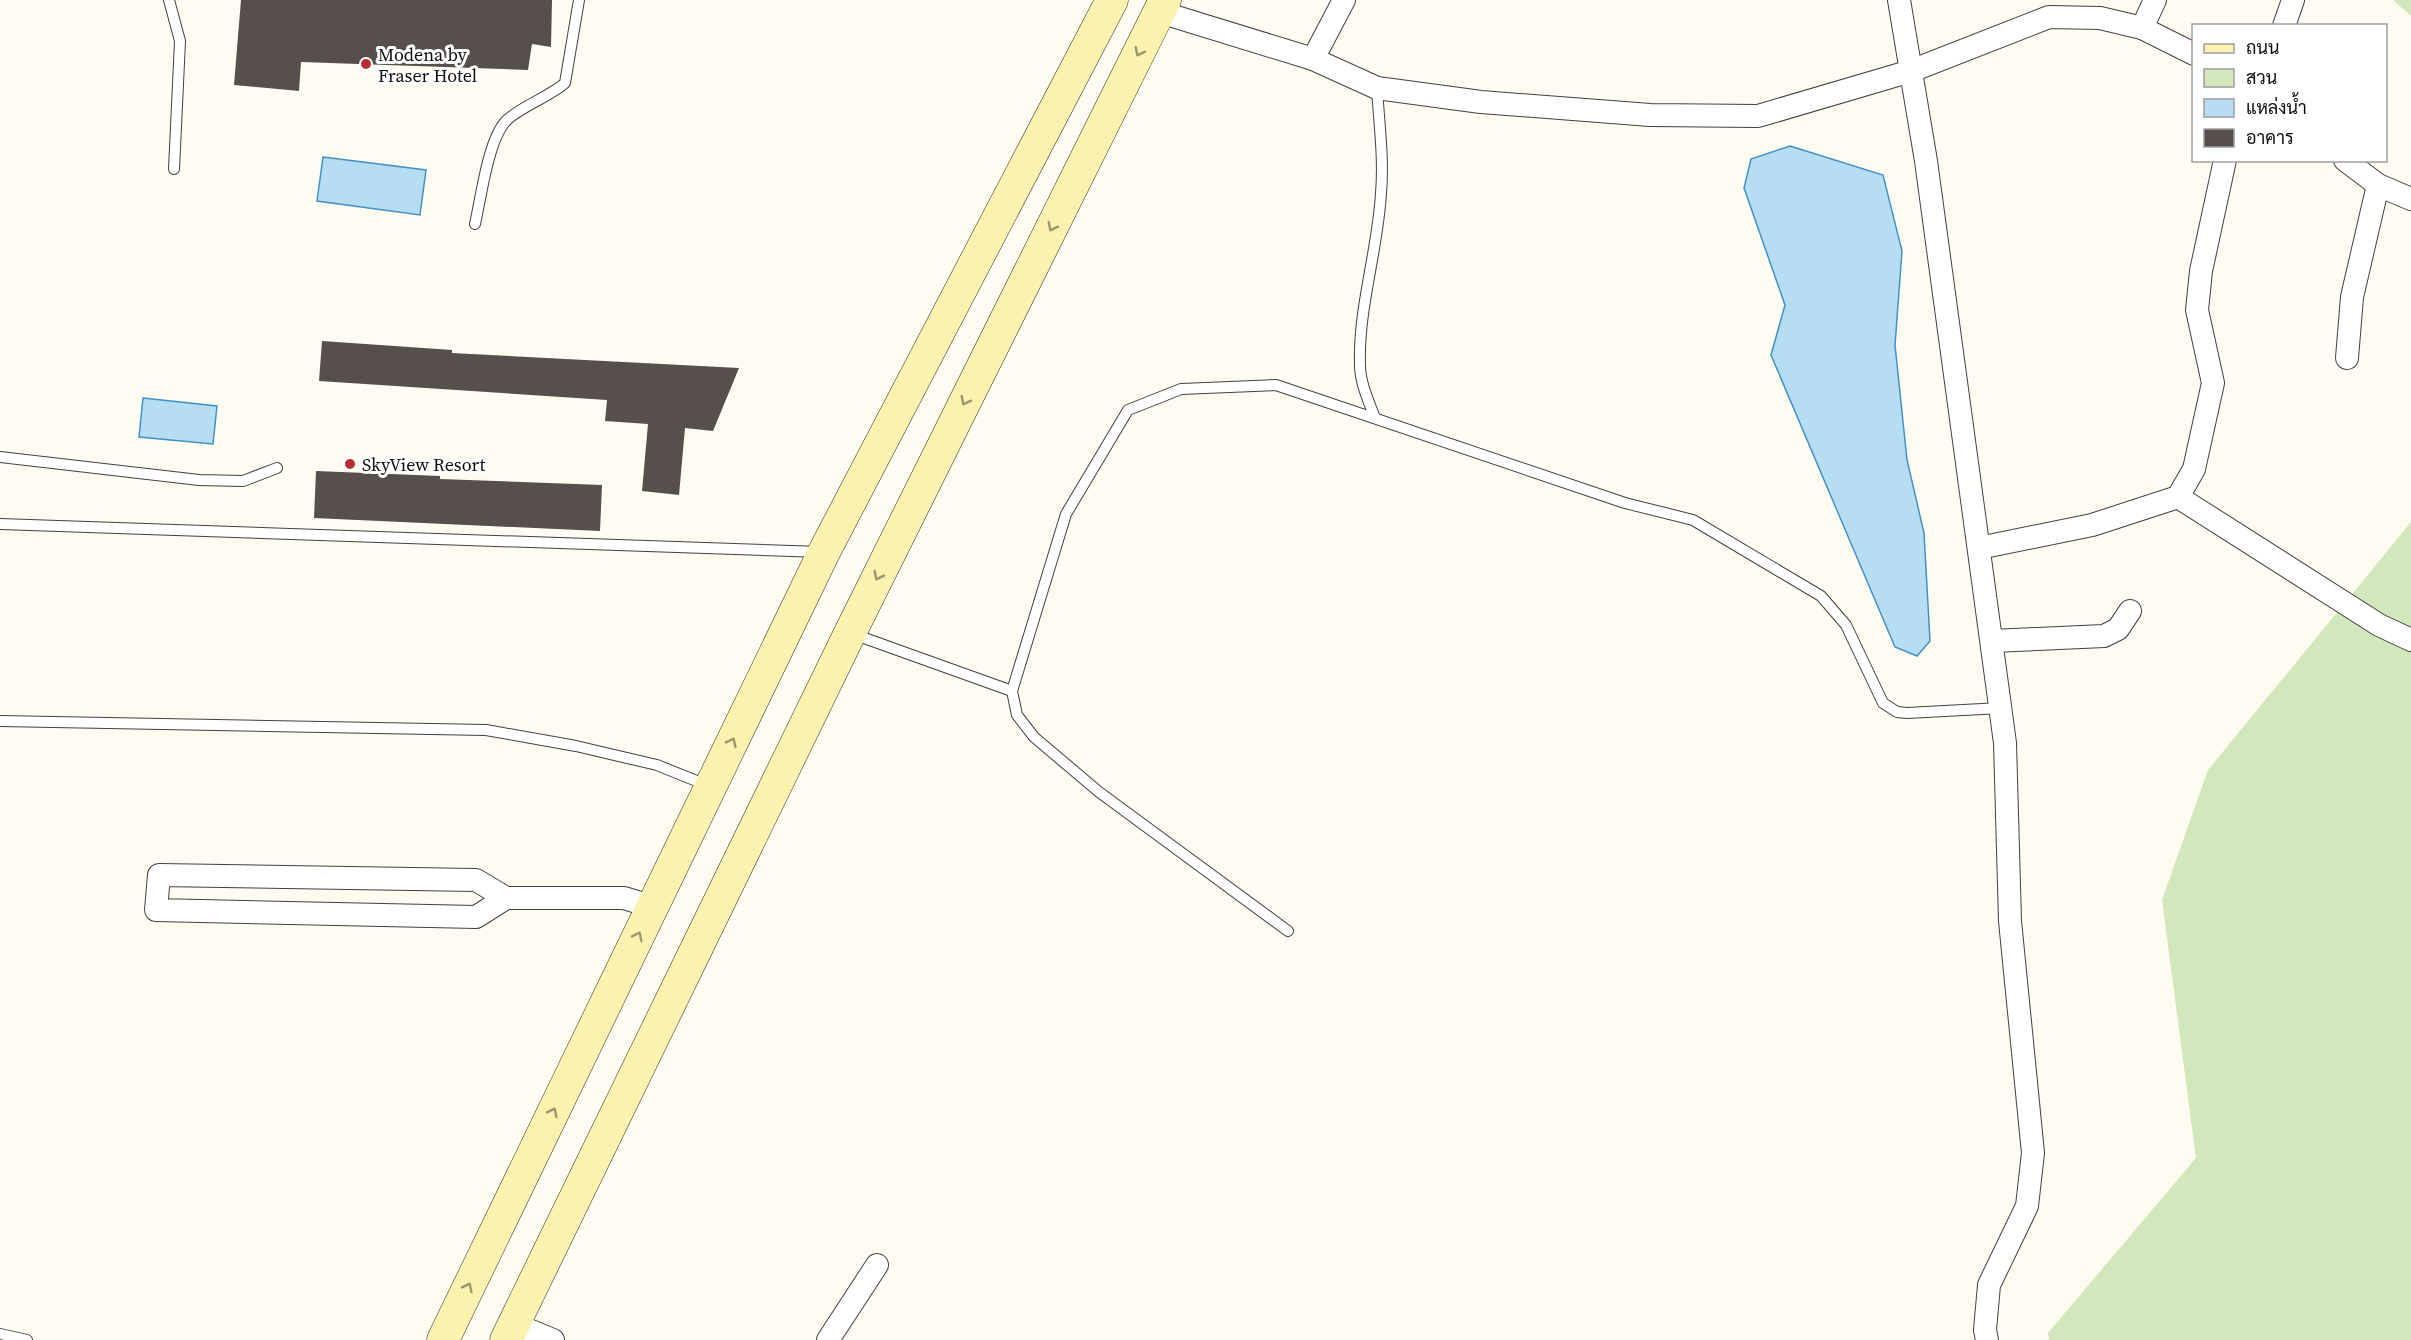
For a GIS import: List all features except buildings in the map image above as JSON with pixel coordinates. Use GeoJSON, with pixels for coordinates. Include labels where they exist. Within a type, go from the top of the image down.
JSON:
{"type":"FeatureCollection","features":[{"type":"Feature","properties":{"kind":"main road"},"geometry":{"type":"LineString","coordinates":[[443,1340],[824,552],[1105,4]]}},
{"type":"Feature","properties":{"kind":"main road"},"geometry":{"type":"LineString","coordinates":[[510,1332],[850,633],[1162,6]]}},
{"type":"Feature","properties":{"kind":"street"},"geometry":{"type":"LineString","coordinates":[[1313,59],[1344,0]]}},
{"type":"Feature","properties":{"kind":"street"},"geometry":{"type":"LineString","coordinates":[[1899,0],[1926,161],[1992,641],[1992,710],[2005,742],[2010,921],[2033,1153],[2027,1206],[1989,1285],[1985,1330],[1987,1340]]}},
{"type":"Feature","properties":{"kind":"street"},"geometry":{"type":"LineString","coordinates":[[2142,28],[2155,0]]}},
{"type":"Feature","properties":{"kind":"street"},"geometry":{"type":"LineString","coordinates":[[2285,24],[2293,0]]}},
{"type":"Feature","properties":{"kind":"street"},"geometry":{"type":"LineString","coordinates":[[1162,6],[1313,59],[1377,88],[1481,102],[1650,115],[1758,116],[1911,71],[2049,17],[2100,18],[2142,28],[2192,53]]}},
{"type":"Feature","properties":{"kind":"street"},"geometry":{"type":"LineString","coordinates":[[1979,548],[2092,525],[2178,497],[2194,469],[2213,383],[2197,310],[2201,271],[2225,162]]}},
{"type":"Feature","properties":{"kind":"street"},"geometry":{"type":"LineString","coordinates":[[2348,162],[2378,185],[2411,199]]}},
{"type":"Feature","properties":{"kind":"street"},"geometry":{"type":"LineString","coordinates":[[2347,358],[2352,297],[2378,185]]}},
{"type":"Feature","properties":{"kind":"street"},"geometry":{"type":"LineString","coordinates":[[2178,497],[2379,625],[2411,640]]}},
{"type":"Feature","properties":{"kind":"street"},"geometry":{"type":"LineString","coordinates":[[1992,641],[2104,636],[2118,629],[2130,611]]}},
{"type":"Feature","properties":{"kind":"street"},"geometry":{"type":"LineString","coordinates":[[506,898],[476,917],[156,910],[159,875],[476,880],[506,898],[624,898],[653,907]]}},
{"type":"Feature","properties":{"kind":"street"},"geometry":{"type":"LineString","coordinates":[[828,1340],[877,1265]]}},
{"type":"Feature","properties":{"kind":"street"},"geometry":{"type":"LineString","coordinates":[[510,1332],[553,1340]]}},
{"type":"Feature","properties":{"kind":"lane"},"geometry":{"type":"LineString","coordinates":[[169,0],[180,41],[174,169]]}},
{"type":"Feature","properties":{"kind":"lane"},"geometry":{"type":"LineString","coordinates":[[475,224],[495,142],[506,121],[565,84],[579,0]]}},
{"type":"Feature","properties":{"kind":"lane"},"geometry":{"type":"LineString","coordinates":[[1375,418],[1359,368],[1361,329],[1375,249],[1381,192],[1382,154],[1377,88]]}},
{"type":"Feature","properties":{"kind":"lane"},"geometry":{"type":"LineString","coordinates":[[1288,931],[1099,792],[1034,737],[1017,715],[1012,691],[1066,514],[1128,410],[1181,388],[1276,385],[1625,502],[1693,520],[1821,596],[1846,625],[1883,703],[1897,712],[1992,710]]}},
{"type":"Feature","properties":{"kind":"lane"},"geometry":{"type":"LineString","coordinates":[[0,457],[211,481],[243,481],[277,468]]}},
{"type":"Feature","properties":{"kind":"lane"},"geometry":{"type":"LineString","coordinates":[[0,525],[824,552]]}},
{"type":"Feature","properties":{"kind":"lane"},"geometry":{"type":"LineString","coordinates":[[850,633],[1012,691]]}},
{"type":"Feature","properties":{"kind":"lane"},"geometry":{"type":"LineString","coordinates":[[0,721],[486,730],[576,746],[657,765],[710,786]]}},
{"type":"Feature","properties":{"kind":"lane"},"geometry":{"type":"LineString","coordinates":[[0,1334],[27,1340]]}},
{"type":"Feature","properties":{"kind":"green space"},"geometry":{"type":"Polygon","coordinates":[[[2393,0],[2411,0],[2411,16],[2393,0]]]}},
{"type":"Feature","properties":{"kind":"green space"},"geometry":{"type":"Polygon","coordinates":[[[2411,522],[2411,1340],[2049,1340],[2048,1333],[2196,1158],[2162,900],[2208,770],[2411,522]]]}},
{"type":"Feature","properties":{"kind":"water"},"geometry":{"type":"Polygon","coordinates":[[[1790,146],[1883,175],[1902,251],[1895,345],[1907,460],[1924,533],[1930,641],[1917,656],[1895,647],[1771,355],[1785,305],[1744,188],[1751,159],[1790,146]]]}},
{"type":"Feature","properties":{"kind":"water"},"geometry":{"type":"Polygon","coordinates":[[[323,157],[426,170],[420,215],[317,201],[323,157]]]}},
{"type":"Feature","properties":{"kind":"water"},"geometry":{"type":"Polygon","coordinates":[[[143,398],[217,406],[213,444],[139,437],[143,398]]]}},
{"type":"Feature","properties":{"kind":"place","name":"Modena by Fraser Hotel"},"geometry":{"type":"Point","coordinates":[366,64]}},
{"type":"Feature","properties":{"kind":"place","name":"SkyView Resort"},"geometry":{"type":"Point","coordinates":[350,464]}}]}
